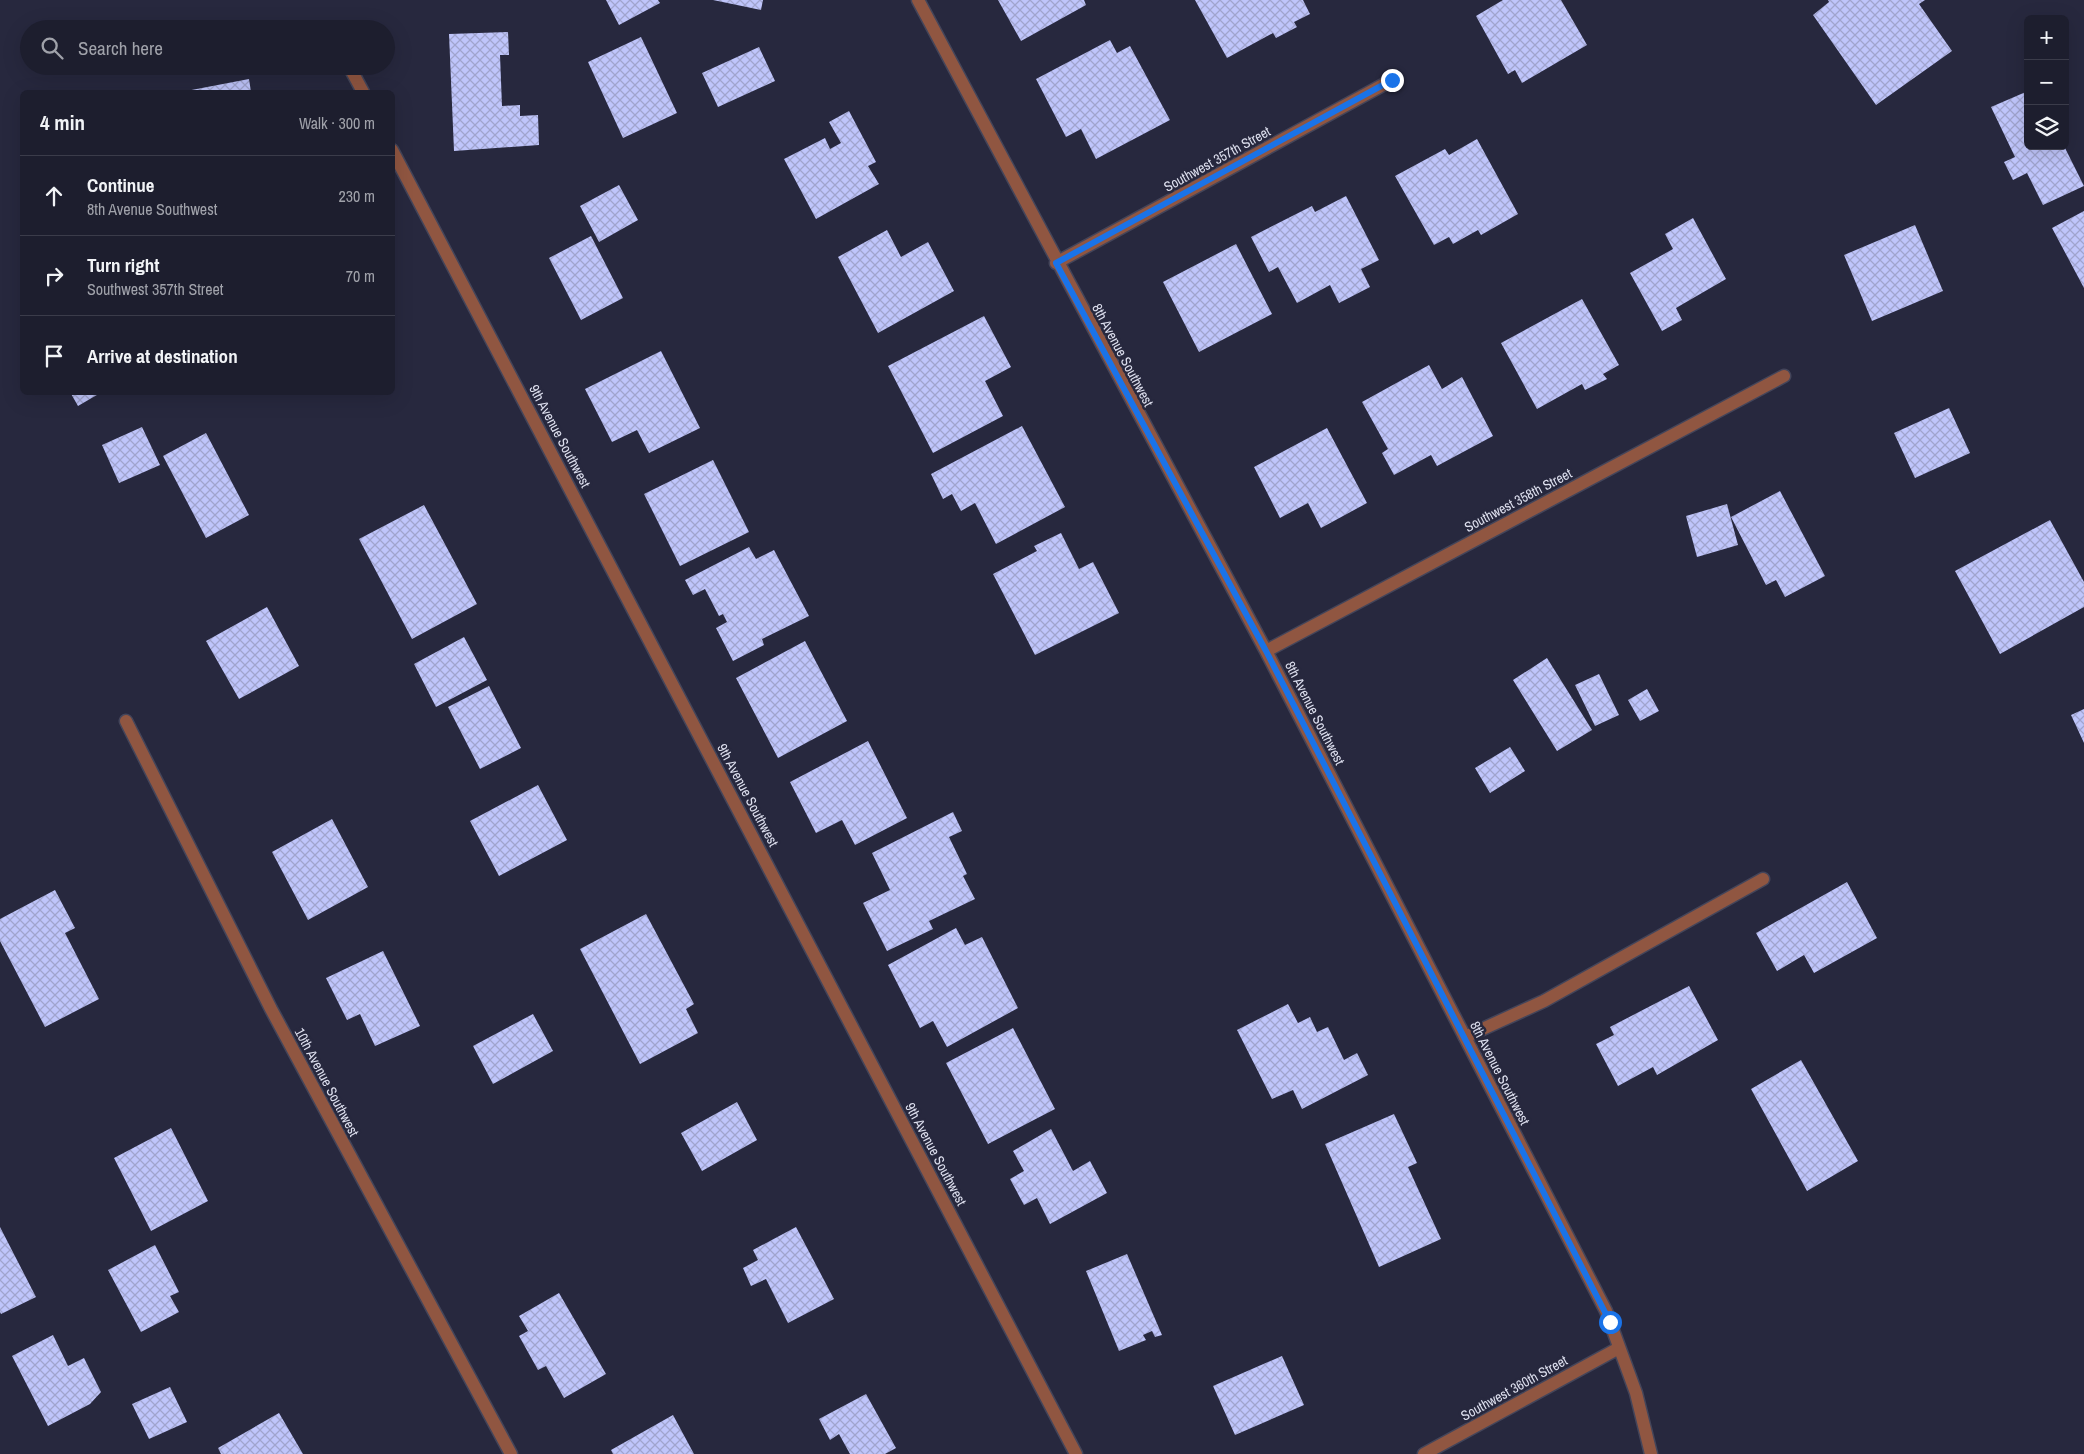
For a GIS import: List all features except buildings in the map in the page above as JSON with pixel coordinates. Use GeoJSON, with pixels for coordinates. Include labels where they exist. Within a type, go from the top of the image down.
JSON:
{"type":"FeatureCollection","features":[{"type":"Feature","properties":{"kind":"street","name":"8th Avenue Southwest"},"geometry":{"type":"LineString","coordinates":[[918,0],[1056,263],[1266,651],[1606,1311],[1636,1393],[1651,1454]]}},
{"type":"Feature","properties":{"kind":"street"},"geometry":{"type":"LineString","coordinates":[[354,75],[362,90]]}},
{"type":"Feature","properties":{"kind":"street","name":"Southwest 357th Street"},"geometry":{"type":"LineString","coordinates":[[1056,263],[1392,80]]}},
{"type":"Feature","properties":{"kind":"street","name":"9th Avenue Southwest"},"geometry":{"type":"LineString","coordinates":[[395,156],[1076,1454]]}},
{"type":"Feature","properties":{"kind":"street","name":"Southwest 358th Street"},"geometry":{"type":"LineString","coordinates":[[1266,651],[1784,376]]}},
{"type":"Feature","properties":{"kind":"street","name":"10th Avenue Southwest"},"geometry":{"type":"LineString","coordinates":[[126,721],[271,1009],[510,1454]]}},
{"type":"Feature","properties":{"kind":"street"},"geometry":{"type":"LineString","coordinates":[[1465,1037],[1544,1001],[1763,879]]}},
{"type":"Feature","properties":{"kind":"street","name":"Southwest 360th Street"},"geometry":{"type":"LineString","coordinates":[[1424,1454],[1619,1348]]}},
{"type":"Feature","properties":{"kind":"route"},"geometry":{"type":"LineString","coordinates":[[1392,80],[1056,263],[1266,651],[1610,1322]]}}]}
